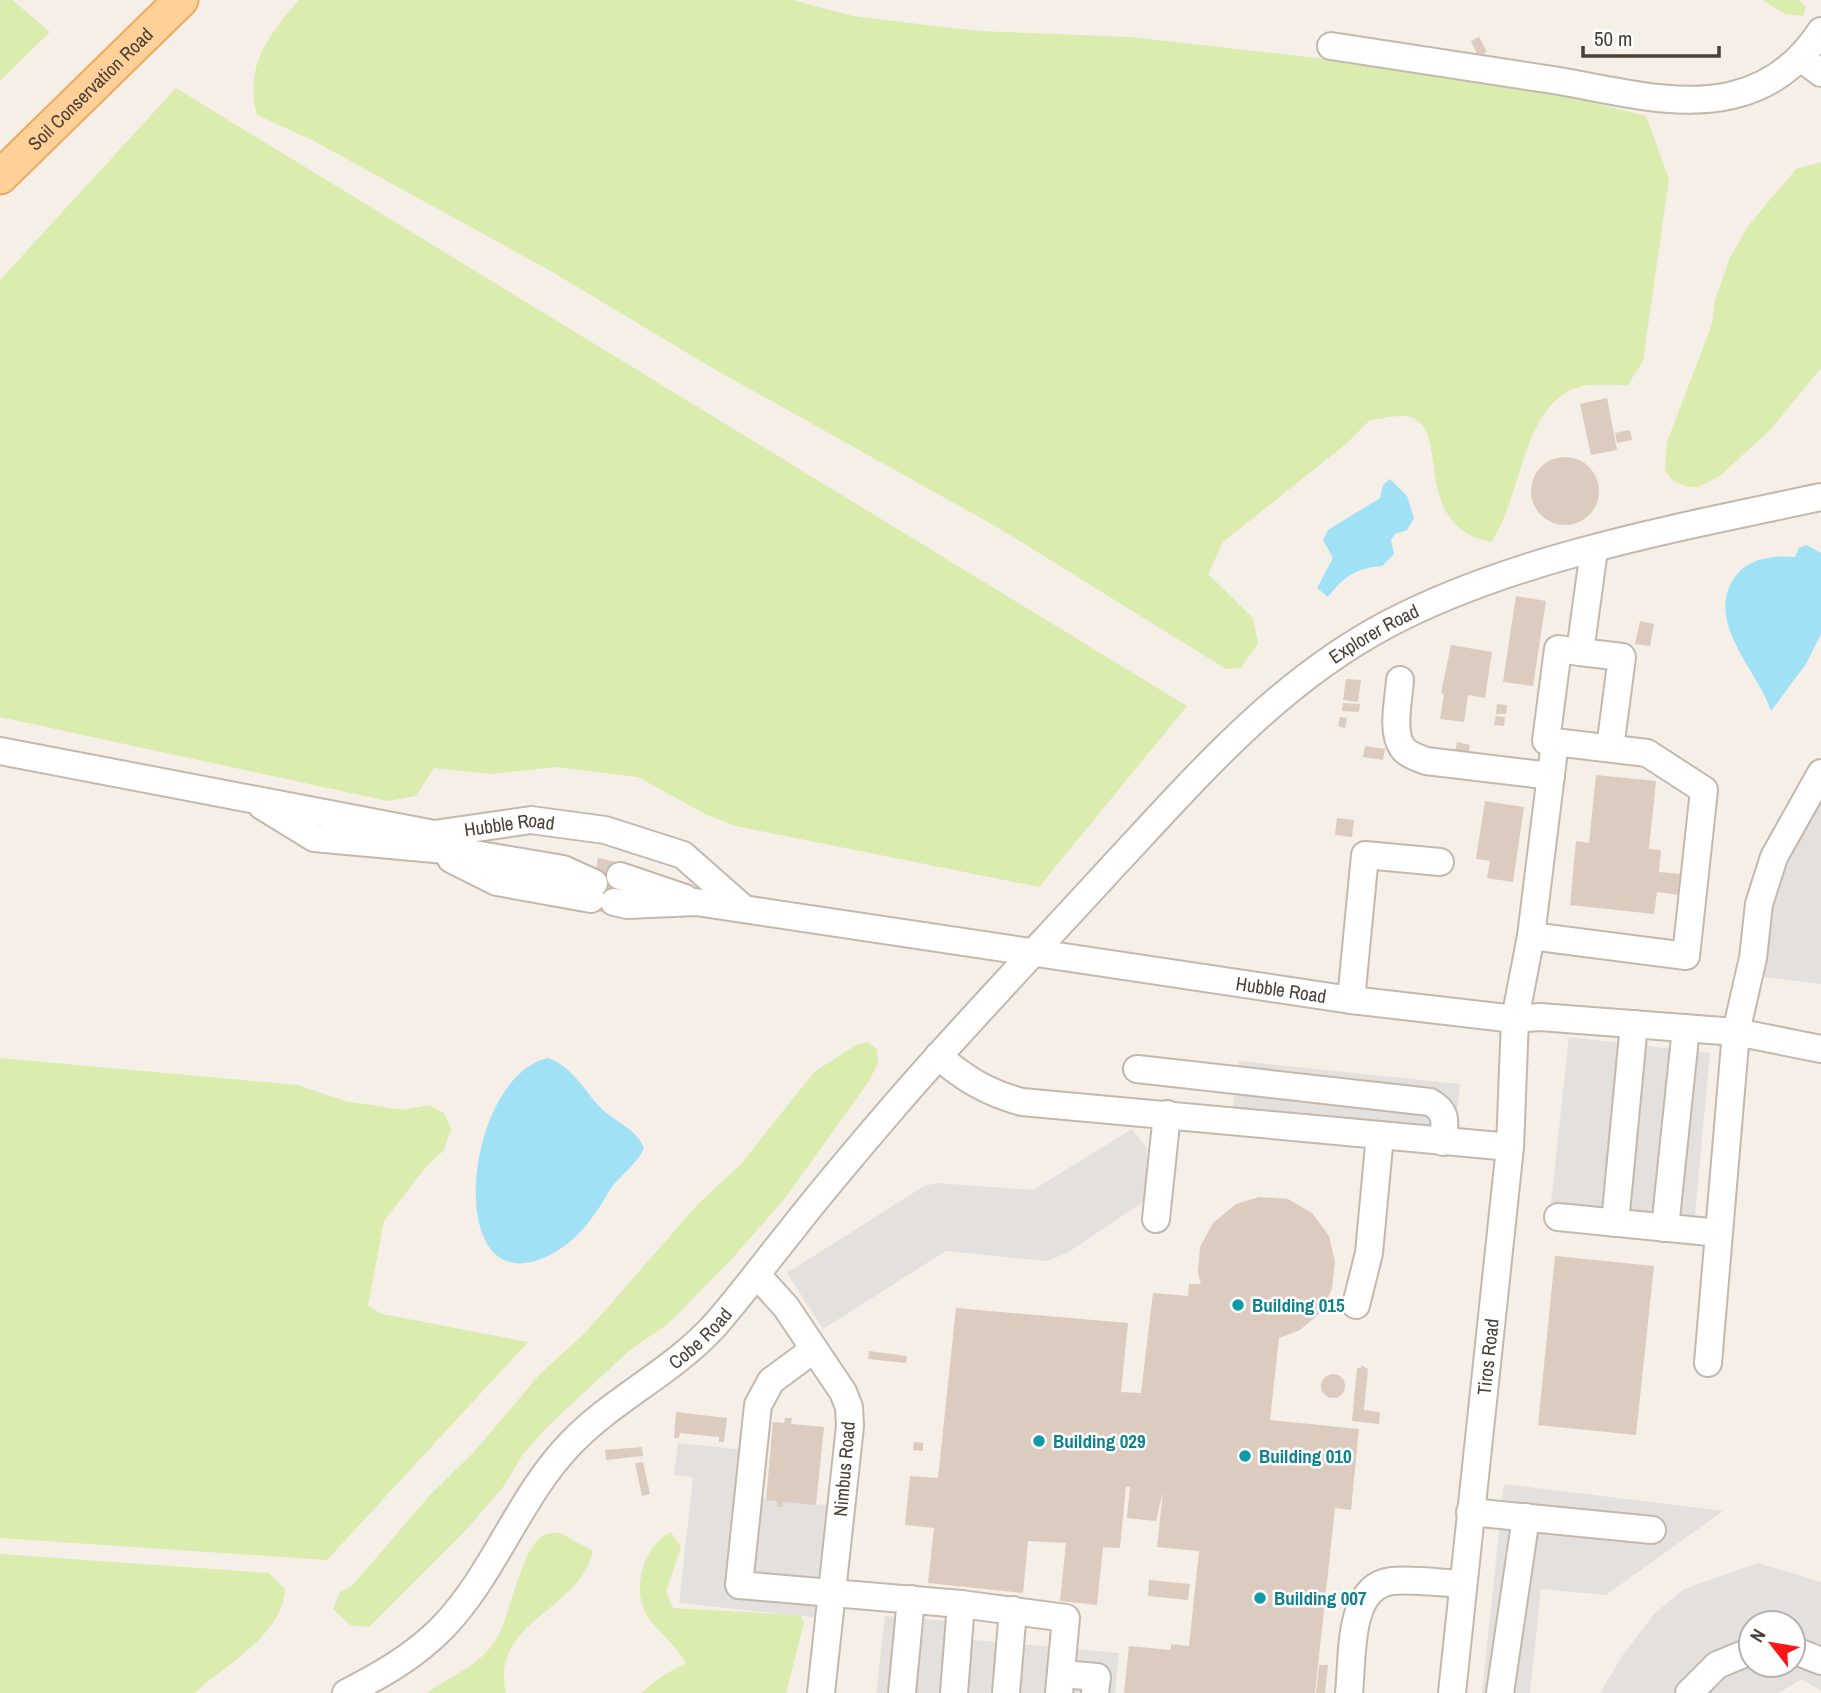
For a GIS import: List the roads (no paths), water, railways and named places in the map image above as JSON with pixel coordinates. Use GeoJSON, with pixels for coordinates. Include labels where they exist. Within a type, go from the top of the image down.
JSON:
{"type":"FeatureCollection","features":[{"type":"Feature","properties":{"kind":"main road","name":"Soil Conservation Road"},"geometry":{"type":"LineString","coordinates":[[0,177],[181,0]]}},
{"type":"Feature","properties":{"kind":"street"},"geometry":{"type":"LineString","coordinates":[[1331,46],[1665,97],[1705,98],[1749,91],[1811,66],[1821,30]]}},
{"type":"Feature","properties":{"kind":"street","name":"Explorer Road"},"geometry":{"type":"LineString","coordinates":[[1034,953],[1244,728],[1279,696],[1335,655],[1388,624],[1448,595],[1512,571],[1821,496]]}},
{"type":"Feature","properties":{"kind":"street"},"geometry":{"type":"LineString","coordinates":[[1594,550],[1580,652],[1622,657],[1610,748]]}},
{"type":"Feature","properties":{"kind":"street","name":"Tiros Road"},"geometry":{"type":"LineString","coordinates":[[1452,1693],[1510,1147],[1516,1019],[1531,936],[1555,741],[1546,741],[1559,649],[1580,652]]}},
{"type":"Feature","properties":{"kind":"street"},"geometry":{"type":"LineString","coordinates":[[1400,680],[1399,737],[1402,747],[1409,753],[1426,761],[1551,776]]}},
{"type":"Feature","properties":{"kind":"street"},"geometry":{"type":"LineString","coordinates":[[1531,936],[1686,956],[1704,790],[1647,752],[1555,741]]}},
{"type":"Feature","properties":{"kind":"street","name":"Hubble Road"},"geometry":{"type":"LineString","coordinates":[[0,751],[434,834],[531,820],[605,830],[683,855],[743,908]]}},
{"type":"Feature","properties":{"kind":"street"},"geometry":{"type":"LineString","coordinates":[[1708,1363],[1736,1032],[1752,958],[1759,904],[1774,857],[1821,773]]}},
{"type":"Feature","properties":{"kind":"street","name":"Hubble Road"},"geometry":{"type":"LineString","coordinates":[[255,800],[288,825],[314,838],[456,850],[563,869],[605,887],[627,905],[696,902],[1352,1000],[1516,1019],[1540,1017],[1736,1032],[1821,1049]]}},
{"type":"Feature","properties":{"kind":"street","name":"Hubble Road"},"geometry":{"type":"LineString","coordinates":[[426,849],[497,881],[669,892],[696,902]]}},
{"type":"Feature","properties":{"kind":"street"},"geometry":{"type":"LineString","coordinates":[[1352,1000],[1365,855],[1440,862]]}},
{"type":"Feature","properties":{"kind":"street","name":"Cobe Road"},"geometry":{"type":"LineString","coordinates":[[346,1693],[382,1675],[416,1652],[445,1625],[468,1596],[545,1475],[569,1444],[598,1417],[687,1355],[757,1275],[938,1056],[1034,953]]}},
{"type":"Feature","properties":{"kind":"street"},"geometry":{"type":"LineString","coordinates":[[1615,1223],[1634,1024]]}},
{"type":"Feature","properties":{"kind":"street"},"geometry":{"type":"LineString","coordinates":[[1665,1228],[1686,1028]]}},
{"type":"Feature","properties":{"kind":"street"},"geometry":{"type":"LineString","coordinates":[[938,1056],[965,1080],[993,1094],[1022,1102],[1510,1147]]}},
{"type":"Feature","properties":{"kind":"street"},"geometry":{"type":"LineString","coordinates":[[1137,1069],[1430,1102],[1441,1108],[1446,1117],[1443,1142]]}},
{"type":"Feature","properties":{"kind":"street"},"geometry":{"type":"LineString","coordinates":[[1239,1121],[1243,1081]]}},
{"type":"Feature","properties":{"kind":"street"},"geometry":{"type":"LineString","coordinates":[[1156,1219],[1167,1114]]}},
{"type":"Feature","properties":{"kind":"street"},"geometry":{"type":"LineString","coordinates":[[1356,1306],[1369,1253],[1380,1135]]}},
{"type":"Feature","properties":{"kind":"street"},"geometry":{"type":"LineString","coordinates":[[1558,1217],[1719,1233]]}},
{"type":"Feature","properties":{"kind":"street","name":"Nimbus Road"},"geometry":{"type":"LineString","coordinates":[[757,1275],[786,1307],[843,1392],[849,1407],[850,1426],[821,1693]]}},
{"type":"Feature","properties":{"kind":"street"},"geometry":{"type":"LineString","coordinates":[[813,1350],[771,1381],[758,1405],[739,1585],[961,1604],[1066,1618],[1060,1683],[1097,1677],[1095,1693]]}},
{"type":"Feature","properties":{"kind":"street"},"geometry":{"type":"LineString","coordinates":[[1471,1512],[1652,1530]]}},
{"type":"Feature","properties":{"kind":"street"},"geometry":{"type":"LineString","coordinates":[[1500,1693],[1526,1517]]}},
{"type":"Feature","properties":{"kind":"street"},"geometry":{"type":"LineString","coordinates":[[1349,1693],[1359,1605],[1367,1591],[1392,1581],[1462,1584]]}},
{"type":"Feature","properties":{"kind":"street"},"geometry":{"type":"LineString","coordinates":[[902,1693],[911,1600]]}},
{"type":"Feature","properties":{"kind":"street"},"geometry":{"type":"LineString","coordinates":[[954,1693],[961,1604]]}},
{"type":"Feature","properties":{"kind":"street"},"geometry":{"type":"LineString","coordinates":[[1006,1693],[1013,1610]]}},
{"type":"Feature","properties":{"kind":"street"},"geometry":{"type":"LineString","coordinates":[[1689,1693],[1717,1665],[1737,1657]]}},
{"type":"Feature","properties":{"kind":"water"},"geometry":{"type":"Polygon","coordinates":[[[1390,479],[1407,496],[1414,518],[1407,530],[1395,534],[1391,540],[1394,554],[1382,566],[1352,574],[1328,597],[1317,588],[1333,558],[1323,540],[1328,530],[1380,498],[1383,485],[1390,479]]]}},
{"type":"Feature","properties":{"kind":"water"},"geometry":{"type":"Polygon","coordinates":[[[1806,545],[1821,553],[1821,634],[1806,664],[1771,711],[1728,625],[1725,607],[1728,589],[1739,572],[1751,563],[1773,557],[1795,557],[1799,548],[1806,545]]]}},
{"type":"Feature","properties":{"kind":"water"},"geometry":{"type":"Polygon","coordinates":[[[548,1058],[572,1074],[597,1104],[627,1127],[644,1148],[637,1160],[612,1187],[588,1223],[572,1240],[541,1259],[509,1262],[489,1246],[478,1217],[476,1180],[483,1140],[498,1102],[520,1073],[548,1058]]]}},
{"type":"Feature","properties":{"kind":"place","name":"Building 015"},"geometry":{"type":"Point","coordinates":[1238,1305]}},
{"type":"Feature","properties":{"kind":"place","name":"Building 029"},"geometry":{"type":"Point","coordinates":[1039,1441]}},
{"type":"Feature","properties":{"kind":"place","name":"Building 010"},"geometry":{"type":"Point","coordinates":[1245,1456]}},
{"type":"Feature","properties":{"kind":"place","name":"Building 007"},"geometry":{"type":"Point","coordinates":[1260,1598]}}]}
